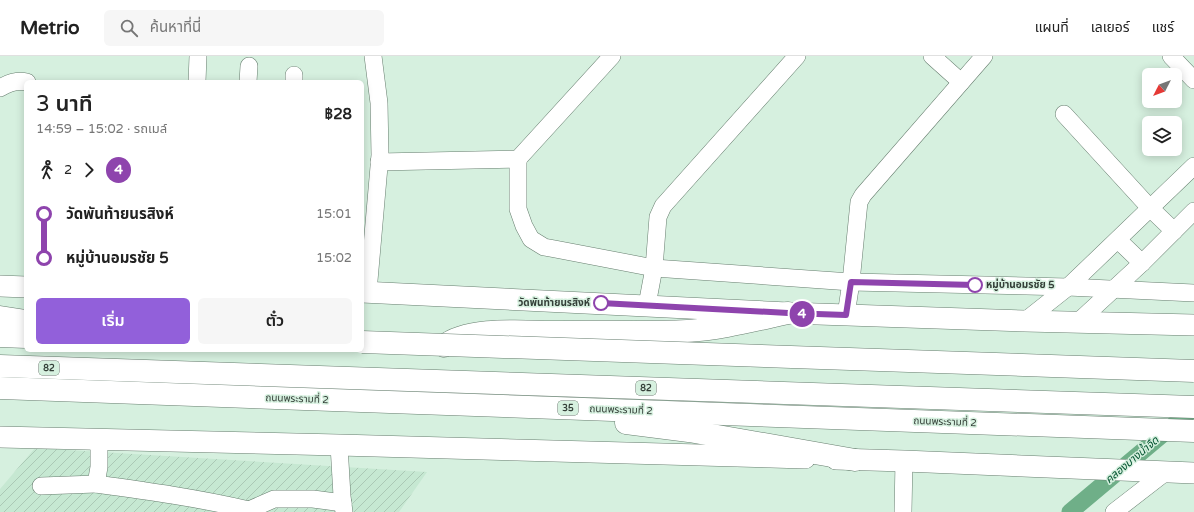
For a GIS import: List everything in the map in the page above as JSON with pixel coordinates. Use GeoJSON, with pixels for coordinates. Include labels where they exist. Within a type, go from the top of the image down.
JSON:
{"type":"FeatureCollection","features":[{"type":"Feature","properties":{"kind":"highway"},"geometry":{"type":"LineString","coordinates":[[437,352],[450,342],[459,338],[499,331],[688,331],[727,326],[788,313]]}},
{"type":"Feature","properties":{"kind":"highway"},"geometry":{"type":"LineString","coordinates":[[0,317],[24,321]]}},
{"type":"Feature","properties":{"kind":"highway"},"geometry":{"type":"LineString","coordinates":[[0,329],[24,330]]}},
{"type":"Feature","properties":{"kind":"highway"},"geometry":{"type":"LineString","coordinates":[[0,336],[24,337]]}},
{"type":"Feature","properties":{"kind":"highway"},"geometry":{"type":"LineString","coordinates":[[364,342],[1194,371]]}},
{"type":"Feature","properties":{"kind":"highway"},"geometry":{"type":"LineString","coordinates":[[364,349],[1194,376]]}},
{"type":"Feature","properties":{"kind":"highway","name":"82"},"geometry":{"type":"LineString","coordinates":[[0,366],[1194,407]]}},
{"type":"Feature","properties":{"kind":"highway"},"geometry":{"type":"LineString","coordinates":[[0,384],[98,370]]}},
{"type":"Feature","properties":{"kind":"highway","name":"ถนนพระรามที่ 2"},"geometry":{"type":"LineString","coordinates":[[0,388],[1194,431]]}},
{"type":"Feature","properties":{"kind":"highway"},"geometry":{"type":"LineString","coordinates":[[450,404],[603,420],[689,431],[856,460]]}},
{"type":"Feature","properties":{"kind":"main road"},"geometry":{"type":"LineString","coordinates":[[0,286],[24,287]]}},
{"type":"Feature","properties":{"kind":"main road"},"geometry":{"type":"LineString","coordinates":[[365,292],[788,313],[1194,325]]}},
{"type":"Feature","properties":{"kind":"main road"},"geometry":{"type":"LineString","coordinates":[[0,437],[904,461],[1194,473]]}},
{"type":"Feature","properties":{"kind":"street"},"geometry":{"type":"LineString","coordinates":[[197,80],[198,56]]}},
{"type":"Feature","properties":{"kind":"street"},"geometry":{"type":"LineString","coordinates":[[365,292],[379,162],[379,103],[373,56]]}},
{"type":"Feature","properties":{"kind":"street"},"geometry":{"type":"LineString","coordinates":[[612,56],[518,159],[518,209],[524,226],[531,239],[544,247],[654,268],[851,282],[1068,287],[1194,293]]}},
{"type":"Feature","properties":{"kind":"street"},"geometry":{"type":"LineString","coordinates":[[647,306],[654,268],[658,217],[663,206],[797,56]]}},
{"type":"Feature","properties":{"kind":"street"},"geometry":{"type":"LineString","coordinates":[[932,56],[961,82]]}},
{"type":"Feature","properties":{"kind":"street"},"geometry":{"type":"LineString","coordinates":[[846,315],[859,202],[862,195],[984,56]]}},
{"type":"Feature","properties":{"kind":"street"},"geometry":{"type":"LineString","coordinates":[[1171,56],[1194,80]]}},
{"type":"Feature","properties":{"kind":"street"},"geometry":{"type":"LineString","coordinates":[[0,88],[5,85],[20,81],[24,82]]}},
{"type":"Feature","properties":{"kind":"street"},"geometry":{"type":"LineString","coordinates":[[1064,114],[1150,208],[1174,231]]}},
{"type":"Feature","properties":{"kind":"street"},"geometry":{"type":"LineString","coordinates":[[379,162],[518,159]]}},
{"type":"Feature","properties":{"kind":"street"},"geometry":{"type":"LineString","coordinates":[[1025,321],[1068,287],[1194,166]]}},
{"type":"Feature","properties":{"kind":"street"},"geometry":{"type":"LineString","coordinates":[[1078,322],[1112,289],[1142,263],[1194,211]]}},
{"type":"Feature","properties":{"kind":"street"},"geometry":{"type":"LineString","coordinates":[[1118,240],[1142,263]]}},
{"type":"Feature","properties":{"kind":"street"},"geometry":{"type":"LineString","coordinates":[[96,484],[99,467],[99,440]]}},
{"type":"Feature","properties":{"kind":"street"},"geometry":{"type":"LineString","coordinates":[[41,486],[96,484],[188,497],[250,511],[274,499],[313,499],[344,508],[339,445]]}},
{"type":"Feature","properties":{"kind":"street"},"geometry":{"type":"LineString","coordinates":[[903,512],[904,461]]}},
{"type":"Feature","properties":{"kind":"street"},"geometry":{"type":"LineString","coordinates":[[1114,512],[1158,471]]}},
{"type":"Feature","properties":{"kind":"shaded area"},"geometry":{"type":"Polygon","coordinates":[[[35,448],[427,472],[399,512],[0,512],[0,489],[35,448]]]}},
{"type":"Feature","properties":{"kind":"waterway","name":"คลองบางน้ำจืด"},"geometry":{"type":"LineString","coordinates":[[1070,512],[1194,408]]}},
{"type":"Feature","properties":{"kind":"bus line","name":"4"},"geometry":{"type":"LineString","coordinates":[[601,303],[846,315],[851,282],[975,285]]}},
{"type":"Feature","properties":{"kind":"place","name":"หมู่บ้านอมรชัย 5"},"geometry":{"type":"Point","coordinates":[975,285]}},
{"type":"Feature","properties":{"kind":"place","name":"วัดพันท้ายนรสิงห์"},"geometry":{"type":"Point","coordinates":[601,303]}}]}
